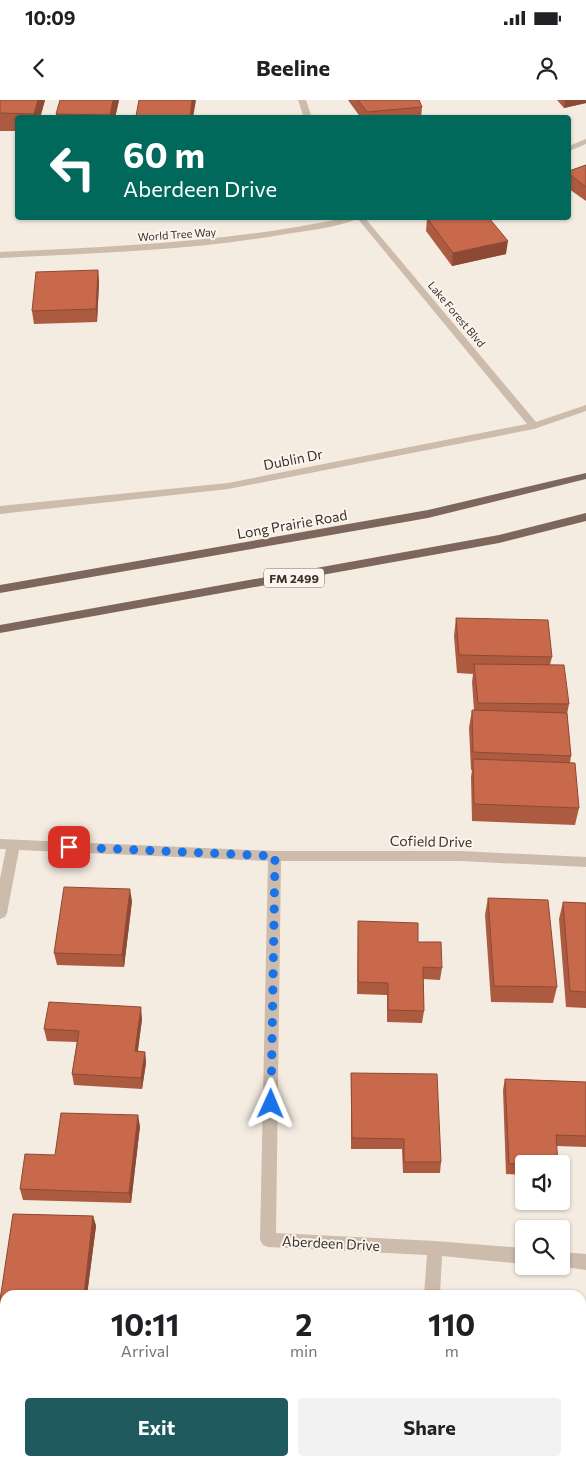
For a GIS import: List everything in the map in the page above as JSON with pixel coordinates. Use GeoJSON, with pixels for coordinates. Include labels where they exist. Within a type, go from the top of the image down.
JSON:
{"type":"FeatureCollection","features":[{"type":"Feature","properties":{"kind":"main road","name":"Long Prairie Road"},"geometry":{"type":"LineString","coordinates":[[0,589],[428,514],[586,476]]}},
{"type":"Feature","properties":{"kind":"main road","name":"FM 2499"},"geometry":{"type":"LineString","coordinates":[[0,629],[270,582],[499,539],[586,517]]}},
{"type":"Feature","properties":{"kind":"street"},"geometry":{"type":"LineString","coordinates":[[302,100],[307,115]]}},
{"type":"Feature","properties":{"kind":"street"},"geometry":{"type":"LineString","coordinates":[[571,148],[586,141]]}},
{"type":"Feature","properties":{"kind":"street","name":"World Tree Way"},"geometry":{"type":"LineString","coordinates":[[0,255],[223,242],[345,220]]}},
{"type":"Feature","properties":{"kind":"street","name":"Lake Forest Blvd"},"geometry":{"type":"LineString","coordinates":[[363,220],[534,426]]}},
{"type":"Feature","properties":{"kind":"street","name":"Dublin Dr"},"geometry":{"type":"LineString","coordinates":[[0,510],[228,486],[534,426],[586,408]]}},
{"type":"Feature","properties":{"kind":"street"},"geometry":{"type":"LineString","coordinates":[[0,913],[7,844],[275,856]]}},
{"type":"Feature","properties":{"kind":"street","name":"Cofield Drive"},"geometry":{"type":"LineString","coordinates":[[275,856],[460,856],[586,862]]}},
{"type":"Feature","properties":{"kind":"street","name":"Aberdeen Drive"},"geometry":{"type":"LineString","coordinates":[[275,856],[268,1240],[435,1248]]}},
{"type":"Feature","properties":{"kind":"street"},"geometry":{"type":"LineString","coordinates":[[432,1290],[435,1248],[515,1255]]}},
{"type":"Feature","properties":{"kind":"street"},"geometry":{"type":"LineString","coordinates":[[570,1261],[586,1262]]}},
{"type":"Feature","properties":{"kind":"building"},"geometry":{"type":"Polygon","coordinates":[[[0,100],[38,100],[34,114],[0,113],[0,100]]]}},
{"type":"Feature","properties":{"kind":"building"},"geometry":{"type":"Polygon","coordinates":[[[60,100],[113,100],[110,115],[56,114],[60,100]]]}},
{"type":"Feature","properties":{"kind":"building"},"geometry":{"type":"Polygon","coordinates":[[[139,100],[192,100],[190,115],[136,115],[139,100]]]}},
{"type":"Feature","properties":{"kind":"building"},"geometry":{"type":"Polygon","coordinates":[[[358,100],[419,100],[422,107],[367,112],[358,100]]]}},
{"type":"Feature","properties":{"kind":"building"},"geometry":{"type":"Polygon","coordinates":[[[586,165],[586,187],[571,176],[571,170],[586,165]]]}},
{"type":"Feature","properties":{"kind":"building"},"geometry":{"type":"Polygon","coordinates":[[[428,220],[491,220],[508,241],[453,253],[428,220]]]}},
{"type":"Feature","properties":{"kind":"building"},"geometry":{"type":"Polygon","coordinates":[[[98,270],[96,309],[32,311],[36,272],[98,270]]]}},
{"type":"Feature","properties":{"kind":"building"},"geometry":{"type":"Polygon","coordinates":[[[456,618],[548,620],[552,657],[459,655],[456,618]]]}},
{"type":"Feature","properties":{"kind":"building"},"geometry":{"type":"Polygon","coordinates":[[[474,664],[564,665],[569,704],[478,703],[474,664]]]}},
{"type":"Feature","properties":{"kind":"building"},"geometry":{"type":"Polygon","coordinates":[[[472,710],[567,713],[571,756],[473,752],[472,710]]]}},
{"type":"Feature","properties":{"kind":"building"},"geometry":{"type":"Polygon","coordinates":[[[473,759],[575,763],[579,808],[474,804],[473,759]]]}},
{"type":"Feature","properties":{"kind":"building"},"geometry":{"type":"Polygon","coordinates":[[[64,887],[130,889],[122,955],[54,953],[64,887]]]}},
{"type":"Feature","properties":{"kind":"building"},"geometry":{"type":"Polygon","coordinates":[[[488,898],[548,900],[557,987],[494,986],[488,898]]]}},
{"type":"Feature","properties":{"kind":"building"},"geometry":{"type":"Polygon","coordinates":[[[563,902],[586,903],[586,992],[570,991],[563,902]]]}},
{"type":"Feature","properties":{"kind":"building"},"geometry":{"type":"Polygon","coordinates":[[[358,921],[418,923],[418,942],[441,942],[442,968],[423,967],[424,1011],[388,1010],[388,983],[358,982],[358,921]]]}},
{"type":"Feature","properties":{"kind":"building"},"geometry":{"type":"Polygon","coordinates":[[[49,1002],[141,1007],[135,1051],[145,1052],[141,1078],[72,1074],[79,1031],[44,1029],[49,1002]]]}},
{"type":"Feature","properties":{"kind":"building"},"geometry":{"type":"Polygon","coordinates":[[[351,1073],[437,1074],[441,1162],[404,1162],[404,1139],[352,1138],[351,1073]]]}},
{"type":"Feature","properties":{"kind":"building"},"geometry":{"type":"Polygon","coordinates":[[[505,1079],[586,1082],[586,1136],[556,1135],[557,1155],[515,1155],[515,1164],[509,1164],[505,1079]]]}},
{"type":"Feature","properties":{"kind":"building"},"geometry":{"type":"Polygon","coordinates":[[[61,1113],[138,1115],[129,1193],[20,1189],[25,1154],[55,1155],[61,1113]]]}},
{"type":"Feature","properties":{"kind":"building"},"geometry":{"type":"Polygon","coordinates":[[[13,1214],[93,1216],[85,1290],[2,1290],[13,1214]]]}},
{"type":"Feature","properties":{"kind":"route"},"geometry":{"type":"LineString","coordinates":[[69,847],[275,856],[271,1104]]}}]}
